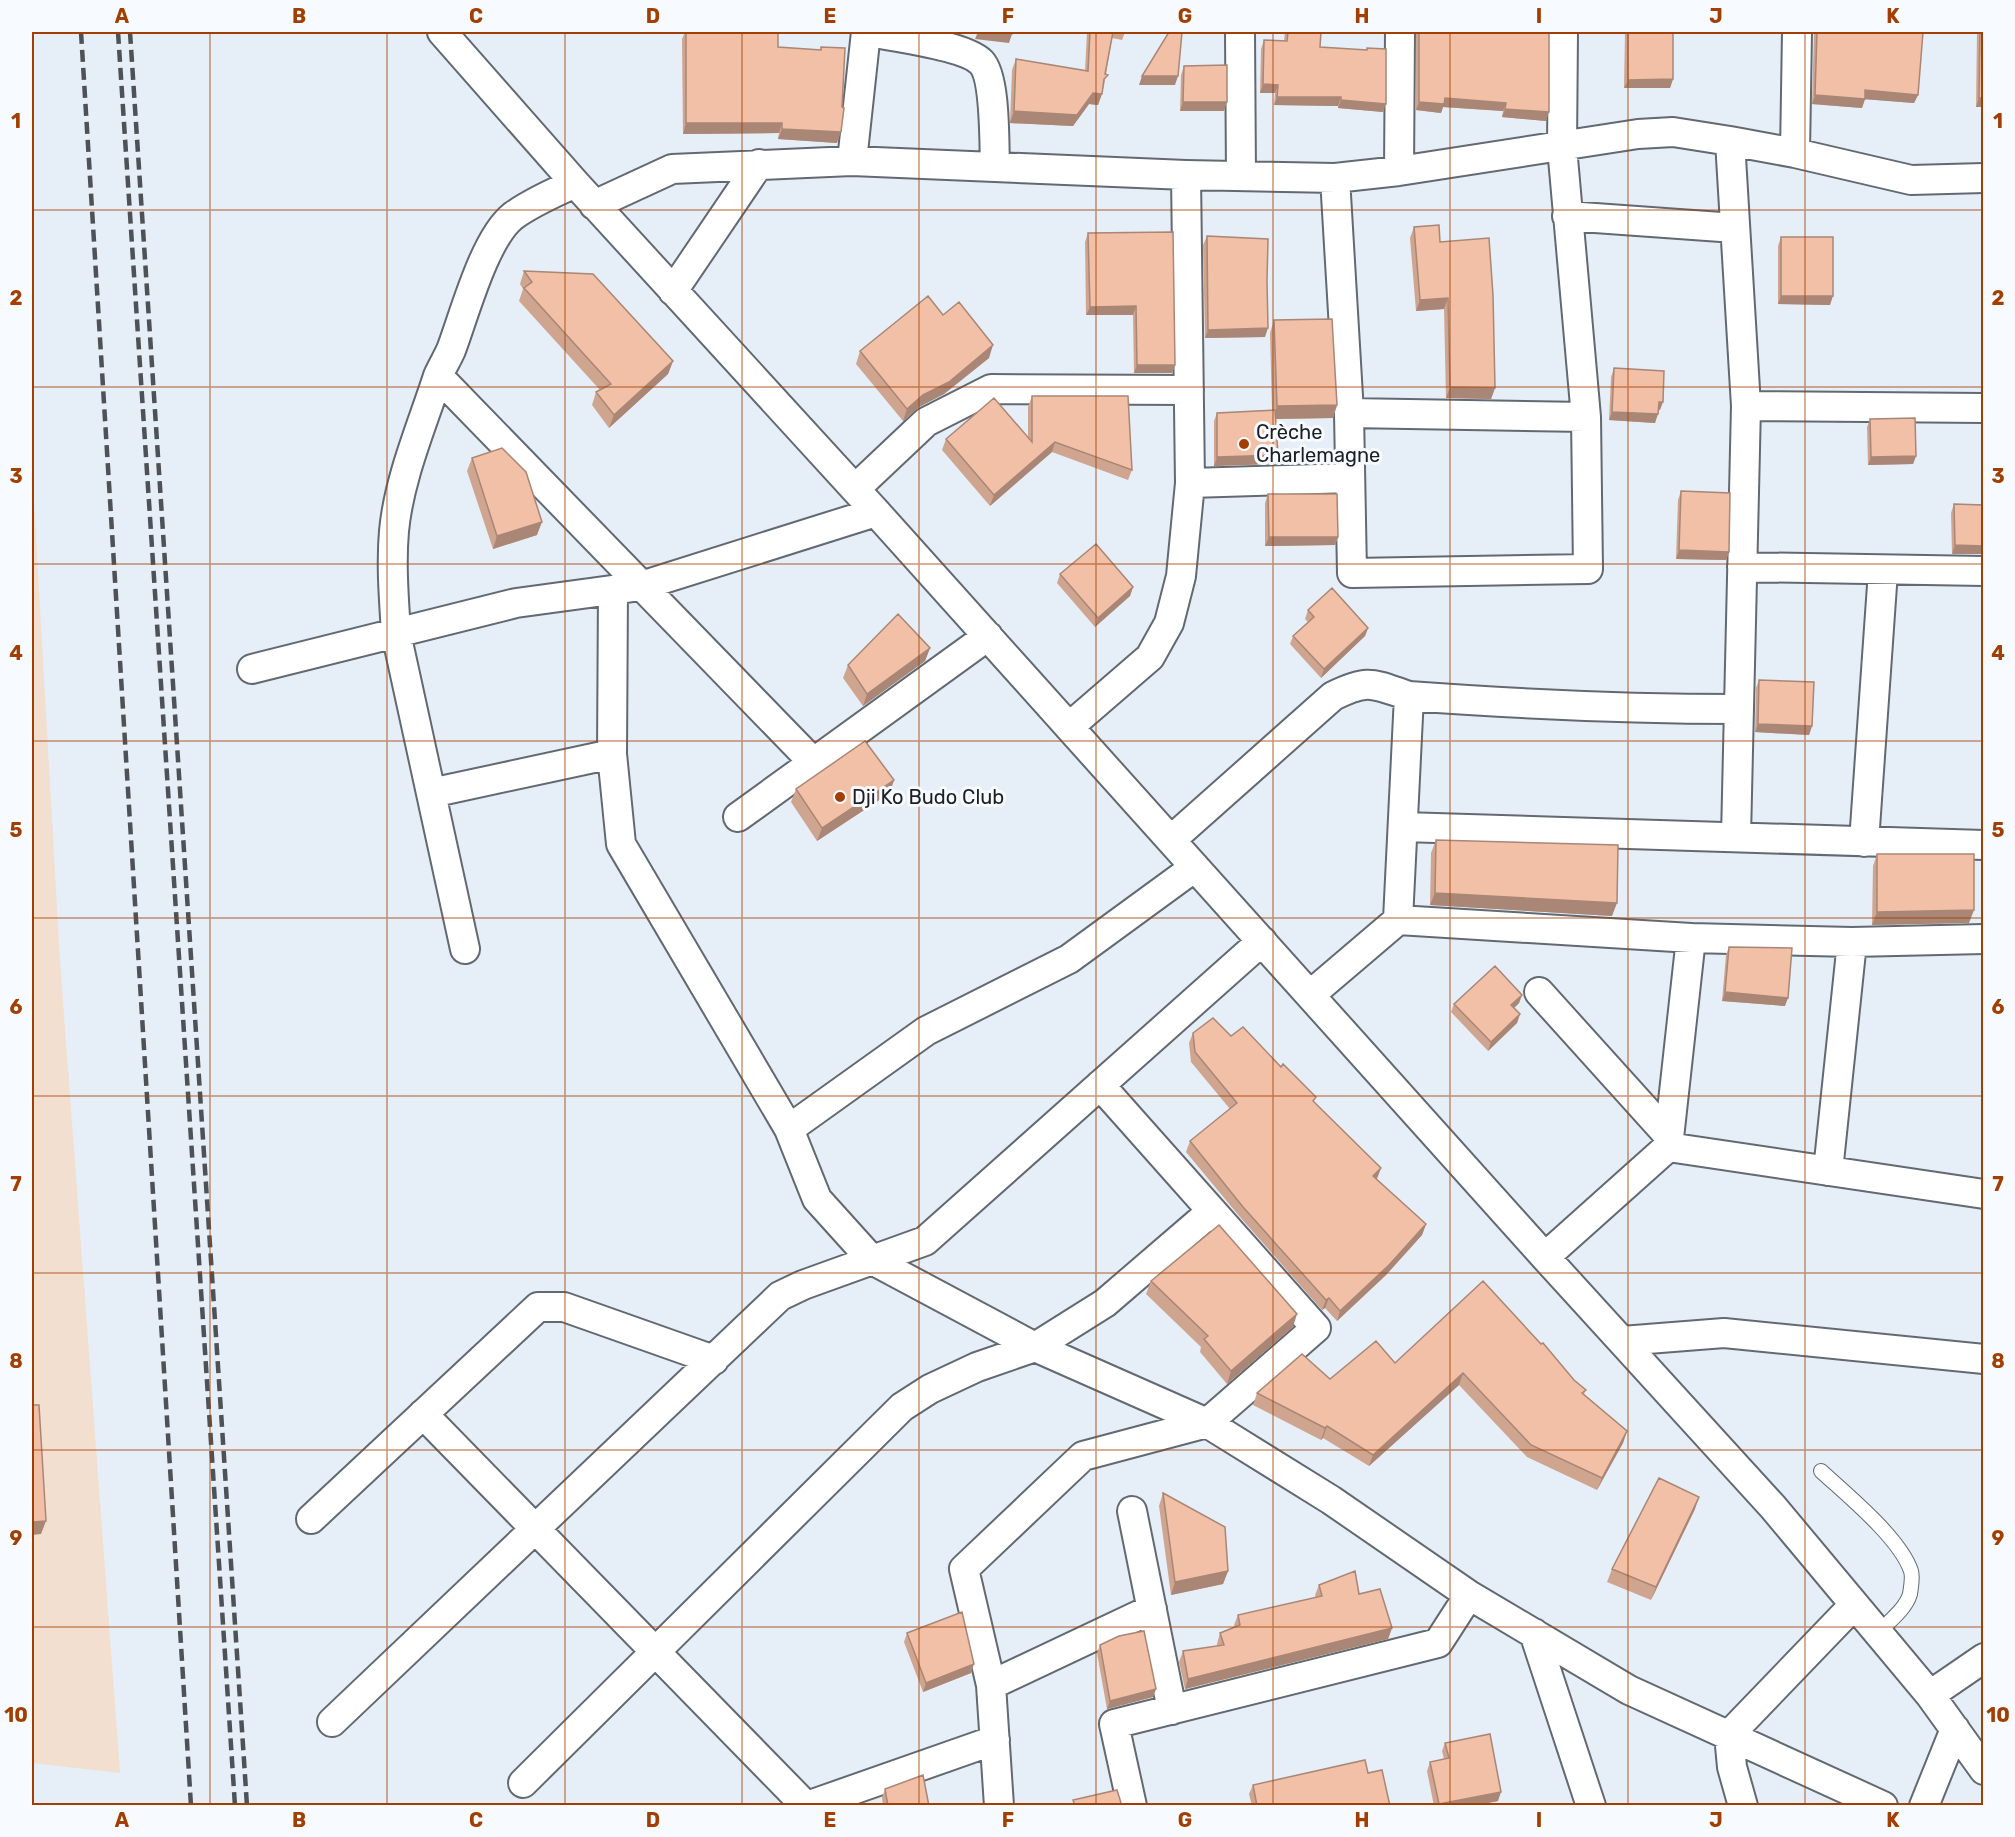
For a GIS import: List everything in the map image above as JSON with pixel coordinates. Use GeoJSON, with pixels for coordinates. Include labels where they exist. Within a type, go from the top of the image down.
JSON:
{"type":"FeatureCollection","features":[{"type":"Feature","properties":{"kind":"street"},"geometry":{"type":"LineString","coordinates":[[444,32],[594,205],[876,512],[1773,1508],[1930,1695],[1983,1770]]}},
{"type":"Feature","properties":{"kind":"street"},"geometry":{"type":"LineString","coordinates":[[852,161],[867,32],[952,48],[983,63],[989,78],[992,96],[995,167]]}},
{"type":"Feature","properties":{"kind":"street"},"geometry":{"type":"LineString","coordinates":[[1240,32],[1241,176]]}},
{"type":"Feature","properties":{"kind":"street"},"geometry":{"type":"LineString","coordinates":[[1399,171],[1400,32]]}},
{"type":"Feature","properties":{"kind":"street"},"geometry":{"type":"LineString","coordinates":[[1335,178],[1349,413],[1352,573],[1588,569],[1586,417],[1562,147],[1563,32]]}},
{"type":"Feature","properties":{"kind":"street"},"geometry":{"type":"LineString","coordinates":[[1795,153],[1797,32]]}},
{"type":"Feature","properties":{"kind":"street"},"geometry":{"type":"LineString","coordinates":[[594,205],[672,169],[852,161],[1186,175],[1335,178],[1399,171],[1638,134],[1673,132],[1795,153],[1911,180],[1983,178]]}},
{"type":"Feature","properties":{"kind":"street"},"geometry":{"type":"LineString","coordinates":[[1730,141],[1746,406],[1736,837]]}},
{"type":"Feature","properties":{"kind":"street"},"geometry":{"type":"LineString","coordinates":[[673,291],[759,164]]}},
{"type":"Feature","properties":{"kind":"street"},"geometry":{"type":"LineString","coordinates":[[1070,727],[1150,657],[1169,623],[1181,576],[1190,483],[1186,175]]}},
{"type":"Feature","properties":{"kind":"street"},"geometry":{"type":"LineString","coordinates":[[465,949],[396,633],[393,583],[394,530],[404,480],[438,376],[494,239],[511,218],[541,199],[575,183]]}},
{"type":"Feature","properties":{"kind":"street"},"geometry":{"type":"LineString","coordinates":[[1568,216],[1735,228]]}},
{"type":"Feature","properties":{"kind":"street"},"geometry":{"type":"LineString","coordinates":[[438,376],[813,762]]}},
{"type":"Feature","properties":{"kind":"street"},"geometry":{"type":"LineString","coordinates":[[855,489],[926,422],[991,389],[1189,390]]}},
{"type":"Feature","properties":{"kind":"street"},"geometry":{"type":"LineString","coordinates":[[1746,406],[1983,408]]}},
{"type":"Feature","properties":{"kind":"street"},"geometry":{"type":"LineString","coordinates":[[1349,413],[1586,417]]}},
{"type":"Feature","properties":{"kind":"street"},"geometry":{"type":"LineString","coordinates":[[1190,483],[1350,478]]}},
{"type":"Feature","properties":{"kind":"street"},"geometry":{"type":"LineString","coordinates":[[252,669],[516,603],[641,586],[876,512]]}},
{"type":"Feature","properties":{"kind":"street"},"geometry":{"type":"LineString","coordinates":[[1742,567],[1983,571]]}},
{"type":"Feature","properties":{"kind":"street"},"geometry":{"type":"LineString","coordinates":[[1864,842],[1883,571]]}},
{"type":"Feature","properties":{"kind":"street"},"geometry":{"type":"LineString","coordinates":[[613,590],[612,754],[621,844],[789,1129],[817,1199],[872,1260],[1035,1347],[1208,1423],[1331,1500],[1469,1595],[1629,1690],[1882,1806]]}},
{"type":"Feature","properties":{"kind":"street"},"geometry":{"type":"LineString","coordinates":[[738,817],[987,636]]}},
{"type":"Feature","properties":{"kind":"street"},"geometry":{"type":"LineString","coordinates":[[1171,840],[1333,696],[1369,683],[1409,696],[1643,709],[1739,709]]}},
{"type":"Feature","properties":{"kind":"street"},"geometry":{"type":"LineString","coordinates":[[1398,920],[1409,696]]}},
{"type":"Feature","properties":{"kind":"street"},"geometry":{"type":"LineString","coordinates":[[431,793],[612,754]]}},
{"type":"Feature","properties":{"kind":"street"},"geometry":{"type":"LineString","coordinates":[[1403,827],[1983,845]]}},
{"type":"Feature","properties":{"kind":"street"},"geometry":{"type":"LineString","coordinates":[[789,1129],[926,1031],[1069,959],[1195,867]]}},
{"type":"Feature","properties":{"kind":"street"},"geometry":{"type":"LineString","coordinates":[[1310,995],[1398,920],[1691,938],[1852,942],[1983,939]]}},
{"type":"Feature","properties":{"kind":"street"},"geometry":{"type":"LineString","coordinates":[[1545,1257],[1668,1141],[1691,938]]}},
{"type":"Feature","properties":{"kind":"street"},"geometry":{"type":"LineString","coordinates":[[332,1722],[780,1296],[803,1285],[925,1241],[1262,941]]}},
{"type":"Feature","properties":{"kind":"street"},"geometry":{"type":"LineString","coordinates":[[1828,1171],[1852,942]]}},
{"type":"Feature","properties":{"kind":"street"},"geometry":{"type":"LineString","coordinates":[[1539,992],[1668,1141],[1828,1171],[1983,1194]]}},
{"type":"Feature","properties":{"kind":"street"},"geometry":{"type":"LineString","coordinates":[[999,1806],[991,1685],[964,1569],[1083,1456],[1208,1423],[1316,1328],[1100,1085]]}},
{"type":"Feature","properties":{"kind":"street"},"geometry":{"type":"LineString","coordinates":[[523,1783],[902,1407],[930,1389],[977,1367],[1035,1347],[1105,1303],[1212,1211]]}},
{"type":"Feature","properties":{"kind":"street"},"geometry":{"type":"LineString","coordinates":[[311,1519],[538,1307],[564,1307],[714,1360]]}},
{"type":"Feature","properties":{"kind":"street"},"geometry":{"type":"LineString","coordinates":[[1622,1341],[1724,1333],[1983,1359]]}},
{"type":"Feature","properties":{"kind":"street"},"geometry":{"type":"LineString","coordinates":[[423,1414],[656,1652],[820,1803],[995,1740]]}},
{"type":"Feature","properties":{"kind":"street"},"geometry":{"type":"LineString","coordinates":[[1132,1510],[1172,1710]]}},
{"type":"Feature","properties":{"kind":"street"},"geometry":{"type":"LineString","coordinates":[[1132,1806],[1114,1724],[1438,1643],[1469,1595]]}},
{"type":"Feature","properties":{"kind":"street"},"geometry":{"type":"LineString","coordinates":[[1743,1806],[1732,1767],[1729,1735],[1854,1605]]}},
{"type":"Feature","properties":{"kind":"street"},"geometry":{"type":"LineString","coordinates":[[991,1685],[1152,1609]]}},
{"type":"Feature","properties":{"kind":"street"},"geometry":{"type":"LineString","coordinates":[[1534,1633],[1591,1806]]}},
{"type":"Feature","properties":{"kind":"street"},"geometry":{"type":"LineString","coordinates":[[1930,1695],[1983,1658]]}},
{"type":"Feature","properties":{"kind":"street"},"geometry":{"type":"LineString","coordinates":[[1924,1806],[1955,1729]]}},
{"type":"Feature","properties":{"kind":"lane"},"geometry":{"type":"LineString","coordinates":[[1821,1471],[1871,1517],[1906,1560],[1912,1574],[1910,1596],[1899,1612],[1878,1633]]}},
{"type":"Feature","properties":{"kind":"shaded area"},"geometry":{"type":"Polygon","coordinates":[[[32,467],[60,961],[120,1773],[32,1763],[32,467]]]}},
{"type":"Feature","properties":{"kind":"building"},"geometry":{"type":"Polygon","coordinates":[[[686,32],[778,32],[778,47],[821,50],[821,47],[845,48],[842,107],[844,108],[841,132],[782,129],[782,123],[686,123],[686,32]]]}},
{"type":"Feature","properties":{"kind":"building"},"geometry":{"type":"Polygon","coordinates":[[[985,32],[1012,32],[1012,34],[985,32]]]}},
{"type":"Feature","properties":{"kind":"building"},"geometry":{"type":"Polygon","coordinates":[[[1090,32],[1113,32],[1105,74],[1108,75],[1104,79],[1102,94],[1093,93],[1077,115],[1014,111],[1016,59],[1088,71],[1090,32]]]}},
{"type":"Feature","properties":{"kind":"building"},"geometry":{"type":"Polygon","coordinates":[[[1169,32],[1182,32],[1178,76],[1142,76],[1169,32]]]}},
{"type":"Feature","properties":{"kind":"building"},"geometry":{"type":"Polygon","coordinates":[[[1288,32],[1321,32],[1320,47],[1386,49],[1386,104],[1341,100],[1341,97],[1277,97],[1278,85],[1263,84],[1264,40],[1287,41],[1288,32]]]}},
{"type":"Feature","properties":{"kind":"building"},"geometry":{"type":"Polygon","coordinates":[[[1419,32],[1549,32],[1549,112],[1505,109],[1506,103],[1445,98],[1444,104],[1419,102],[1419,32]]]}},
{"type":"Feature","properties":{"kind":"building"},"geometry":{"type":"Polygon","coordinates":[[[1628,32],[1673,32],[1673,79],[1628,80],[1628,32]]]}},
{"type":"Feature","properties":{"kind":"building"},"geometry":{"type":"Polygon","coordinates":[[[1817,32],[1923,32],[1918,95],[1865,90],[1865,99],[1815,95],[1817,32]]]}},
{"type":"Feature","properties":{"kind":"building"},"geometry":{"type":"Polygon","coordinates":[[[1980,32],[1983,32],[1983,98],[1979,98],[1980,32]]]}},
{"type":"Feature","properties":{"kind":"building"},"geometry":{"type":"Polygon","coordinates":[[[1227,65],[1227,102],[1183,102],[1184,66],[1227,65]]]}},
{"type":"Feature","properties":{"kind":"building"},"geometry":{"type":"Polygon","coordinates":[[[1439,225],[1440,242],[1489,238],[1495,388],[1450,387],[1448,298],[1420,300],[1414,227],[1439,225]]]}},
{"type":"Feature","properties":{"kind":"building"},"geometry":{"type":"Polygon","coordinates":[[[1173,232],[1175,365],[1137,365],[1136,306],[1090,307],[1088,233],[1173,232]]]}},
{"type":"Feature","properties":{"kind":"building"},"geometry":{"type":"Polygon","coordinates":[[[1207,236],[1268,239],[1268,328],[1208,330],[1207,236]]]}},
{"type":"Feature","properties":{"kind":"building"},"geometry":{"type":"Polygon","coordinates":[[[1781,237],[1833,237],[1833,296],[1781,296],[1781,237]]]}},
{"type":"Feature","properties":{"kind":"building"},"geometry":{"type":"Polygon","coordinates":[[[524,271],[593,274],[673,361],[614,415],[596,392],[611,384],[524,288],[532,282],[524,271]]]}},
{"type":"Feature","properties":{"kind":"building"},"geometry":{"type":"Polygon","coordinates":[[[928,296],[943,315],[959,302],[993,345],[949,382],[923,395],[907,409],[860,351],[928,296]]]}},
{"type":"Feature","properties":{"kind":"building"},"geometry":{"type":"Polygon","coordinates":[[[1332,319],[1337,405],[1277,406],[1274,320],[1332,319]]]}},
{"type":"Feature","properties":{"kind":"building"},"geometry":{"type":"Polygon","coordinates":[[[1614,368],[1664,371],[1663,402],[1659,402],[1658,414],[1612,412],[1614,368]]]}},
{"type":"Feature","properties":{"kind":"building"},"geometry":{"type":"Polygon","coordinates":[[[1032,396],[1128,396],[1132,470],[1055,442],[994,495],[946,439],[994,398],[1032,442],[1032,396]]]}},
{"type":"Feature","properties":{"kind":"building","name":"Crèche Charlemagne"},"geometry":{"type":"Polygon","coordinates":[[[1275,410],[1278,455],[1217,457],[1217,413],[1275,410]]]}},
{"type":"Feature","properties":{"kind":"building"},"geometry":{"type":"Polygon","coordinates":[[[1915,418],[1916,456],[1871,457],[1870,419],[1915,418]]]}},
{"type":"Feature","properties":{"kind":"building"},"geometry":{"type":"Polygon","coordinates":[[[502,448],[526,472],[542,522],[497,536],[472,458],[502,448]]]}},
{"type":"Feature","properties":{"kind":"building"},"geometry":{"type":"Polygon","coordinates":[[[1681,491],[1730,493],[1729,552],[1679,550],[1681,491]]]}},
{"type":"Feature","properties":{"kind":"building"},"geometry":{"type":"Polygon","coordinates":[[[1268,494],[1337,494],[1338,537],[1269,537],[1268,494]]]}},
{"type":"Feature","properties":{"kind":"building"},"geometry":{"type":"Polygon","coordinates":[[[1954,504],[1983,505],[1983,546],[1955,545],[1954,504]]]}},
{"type":"Feature","properties":{"kind":"building"},"geometry":{"type":"Polygon","coordinates":[[[1096,544],[1133,587],[1098,618],[1060,574],[1096,544]]]}},
{"type":"Feature","properties":{"kind":"building"},"geometry":{"type":"Polygon","coordinates":[[[1332,588],[1368,628],[1324,669],[1293,636],[1314,617],[1308,610],[1332,588]]]}},
{"type":"Feature","properties":{"kind":"building"},"geometry":{"type":"Polygon","coordinates":[[[898,614],[930,648],[867,694],[848,665],[898,614]]]}},
{"type":"Feature","properties":{"kind":"building"},"geometry":{"type":"Polygon","coordinates":[[[1759,680],[1814,682],[1812,726],[1758,724],[1759,680]]]}},
{"type":"Feature","properties":{"kind":"building","name":"Dji Ko Budo Club"},"geometry":{"type":"Polygon","coordinates":[[[865,741],[894,780],[822,828],[796,789],[865,741]]]}},
{"type":"Feature","properties":{"kind":"building"},"geometry":{"type":"Polygon","coordinates":[[[1436,840],[1618,845],[1617,903],[1435,893],[1436,840]]]}},
{"type":"Feature","properties":{"kind":"building"},"geometry":{"type":"Polygon","coordinates":[[[1877,854],[1974,854],[1974,910],[1877,912],[1877,854]]]}},
{"type":"Feature","properties":{"kind":"building"},"geometry":{"type":"Polygon","coordinates":[[[1729,947],[1792,948],[1788,998],[1725,992],[1729,947]]]}},
{"type":"Feature","properties":{"kind":"building"},"geometry":{"type":"Polygon","coordinates":[[[1495,966],[1522,995],[1511,1005],[1520,1014],[1491,1042],[1454,1004],[1495,966]]]}},
{"type":"Feature","properties":{"kind":"building"},"geometry":{"type":"Polygon","coordinates":[[[1213,1018],[1231,1036],[1243,1027],[1281,1067],[1283,1064],[1316,1097],[1313,1101],[1381,1168],[1373,1176],[1426,1224],[1389,1265],[1340,1311],[1329,1298],[1326,1300],[1243,1207],[1190,1141],[1237,1103],[1195,1052],[1193,1033],[1213,1018]]]}},
{"type":"Feature","properties":{"kind":"building"},"geometry":{"type":"Polygon","coordinates":[[[1219,1225],[1297,1314],[1231,1371],[1204,1339],[1208,1336],[1151,1281],[1219,1225]]]}},
{"type":"Feature","properties":{"kind":"building"},"geometry":{"type":"Polygon","coordinates":[[[1483,1281],[1541,1344],[1543,1343],[1574,1380],[1586,1390],[1582,1393],[1627,1431],[1602,1478],[1531,1445],[1463,1373],[1373,1455],[1327,1426],[1325,1428],[1257,1393],[1302,1354],[1330,1379],[1376,1341],[1395,1363],[1483,1281]]]}},
{"type":"Feature","properties":{"kind":"building"},"geometry":{"type":"Polygon","coordinates":[[[32,1405],[39,1405],[46,1521],[32,1522],[32,1405]]]}},
{"type":"Feature","properties":{"kind":"building"},"geometry":{"type":"Polygon","coordinates":[[[1659,1478],[1699,1497],[1656,1587],[1612,1569],[1659,1478]]]}},
{"type":"Feature","properties":{"kind":"building"},"geometry":{"type":"Polygon","coordinates":[[[1163,1493],[1225,1527],[1228,1571],[1175,1582],[1163,1493]]]}},
{"type":"Feature","properties":{"kind":"building"},"geometry":{"type":"Polygon","coordinates":[[[1355,1571],[1359,1594],[1380,1589],[1392,1628],[1188,1679],[1183,1651],[1224,1645],[1220,1633],[1240,1625],[1238,1615],[1322,1596],[1319,1585],[1355,1571]]]}},
{"type":"Feature","properties":{"kind":"building"},"geometry":{"type":"Polygon","coordinates":[[[962,1612],[974,1664],[926,1683],[907,1633],[962,1612]]]}},
{"type":"Feature","properties":{"kind":"building"},"geometry":{"type":"Polygon","coordinates":[[[1144,1631],[1156,1689],[1110,1701],[1100,1645],[1119,1636],[1144,1631]]]}},
{"type":"Feature","properties":{"kind":"building"},"geometry":{"type":"Polygon","coordinates":[[[1490,1734],[1501,1792],[1439,1804],[1430,1762],[1449,1758],[1445,1743],[1490,1734]]]}},
{"type":"Feature","properties":{"kind":"building"},"geometry":{"type":"Polygon","coordinates":[[[1365,1760],[1368,1773],[1382,1770],[1390,1806],[1257,1806],[1253,1785],[1365,1760]]]}},
{"type":"Feature","properties":{"kind":"building"},"geometry":{"type":"Polygon","coordinates":[[[923,1775],[929,1806],[888,1806],[885,1789],[923,1775]]]}},
{"type":"Feature","properties":{"kind":"building"},"geometry":{"type":"Polygon","coordinates":[[[1117,1790],[1122,1806],[1075,1806],[1073,1800],[1117,1790]]]}},
{"type":"Feature","properties":{"kind":"railway"},"geometry":{"type":"LineString","coordinates":[[81,32],[191,1806]]}},
{"type":"Feature","properties":{"kind":"railway"},"geometry":{"type":"LineString","coordinates":[[118,32],[235,1806]]}},
{"type":"Feature","properties":{"kind":"railway"},"geometry":{"type":"LineString","coordinates":[[130,32],[247,1806]]}},
{"type":"Feature","properties":{"kind":"place","name":"Crèche Charlemagne"},"geometry":{"type":"Point","coordinates":[1244,444]}},
{"type":"Feature","properties":{"kind":"place","name":"Dji Ko Budo Club"},"geometry":{"type":"Point","coordinates":[840,797]}}]}
